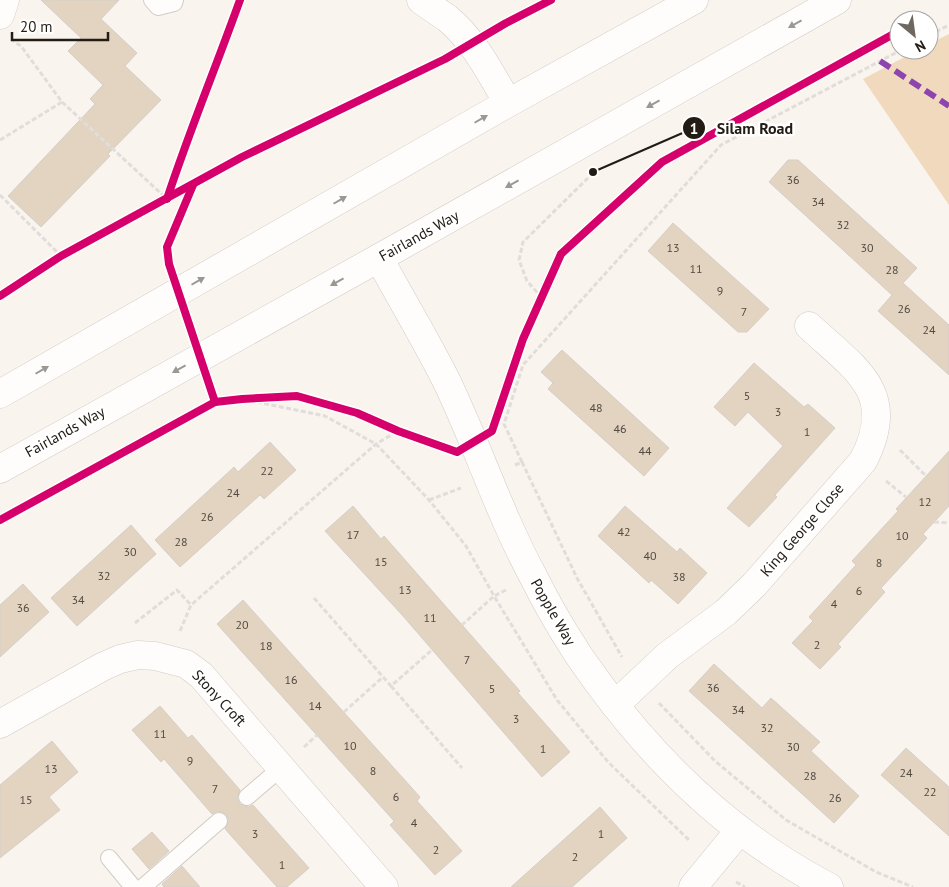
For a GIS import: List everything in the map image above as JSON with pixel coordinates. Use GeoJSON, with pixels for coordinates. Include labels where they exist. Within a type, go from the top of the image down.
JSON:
{"type":"FeatureCollection","features":[{"type":"Feature","properties":{"kind":"street"},"geometry":{"type":"LineString","coordinates":[[4,27],[5,0]]}},
{"type":"Feature","properties":{"kind":"street"},"geometry":{"type":"LineString","coordinates":[[421,0],[448,19],[467,38],[487,67],[508,104]]}},
{"type":"Feature","properties":{"kind":"street"},"geometry":{"type":"LineString","coordinates":[[0,394],[694,0]]}},
{"type":"Feature","properties":{"kind":"street","name":"Fairlands Way"},"geometry":{"type":"LineString","coordinates":[[0,469],[837,0]]}},
{"type":"Feature","properties":{"kind":"street","name":"Popple Way"},"geometry":{"type":"LineString","coordinates":[[379,258],[418,326],[445,380],[511,531],[537,584],[574,649],[615,705],[668,766],[740,831],[807,876],[829,887]]}},
{"type":"Feature","properties":{"kind":"street","name":"King George Close"},"geometry":{"type":"LineString","coordinates":[[615,705],[667,656],[726,612],[754,585],[863,461],[871,446],[876,427],[877,411],[874,395],[864,378],[809,326]]}},
{"type":"Feature","properties":{"kind":"street","name":"Stony Croft"},"geometry":{"type":"LineString","coordinates":[[0,724],[120,659],[138,655],[169,659],[186,664],[201,675],[384,887]]}},
{"type":"Feature","properties":{"kind":"street"},"geometry":{"type":"LineString","coordinates":[[693,887],[740,831]]}},
{"type":"Feature","properties":{"kind":"lane"},"geometry":{"type":"LineString","coordinates":[[152,0],[158,6],[174,3],[175,0]]}},
{"type":"Feature","properties":{"kind":"lane"},"geometry":{"type":"LineString","coordinates":[[247,797],[281,768]]}},
{"type":"Feature","properties":{"kind":"lane"},"geometry":{"type":"LineString","coordinates":[[143,887],[219,821]]}},
{"type":"Feature","properties":{"kind":"lane"},"geometry":{"type":"LineString","coordinates":[[109,858],[133,887]]}},
{"type":"Feature","properties":{"kind":"path"},"geometry":{"type":"LineString","coordinates":[[4,27],[21,46],[62,102],[171,195],[158,204]]}},
{"type":"Feature","properties":{"kind":"path"},"geometry":{"type":"LineString","coordinates":[[889,56],[722,145],[523,365],[504,424],[577,578],[624,659],[659,704],[715,761],[786,820],[876,872],[913,887]]}},
{"type":"Feature","properties":{"kind":"path"},"geometry":{"type":"LineString","coordinates":[[0,140],[62,102]]}},
{"type":"Feature","properties":{"kind":"path"},"geometry":{"type":"LineString","coordinates":[[542,298],[527,281],[519,260],[523,242],[593,172]]}},
{"type":"Feature","properties":{"kind":"path"},"geometry":{"type":"LineString","coordinates":[[0,195],[61,256]]}},
{"type":"Feature","properties":{"kind":"path"},"geometry":{"type":"LineString","coordinates":[[53,261],[69,252]]}},
{"type":"Feature","properties":{"kind":"path"},"geometry":{"type":"LineString","coordinates":[[538,306],[545,289]]}},
{"type":"Feature","properties":{"kind":"path"},"geometry":{"type":"LineString","coordinates":[[514,366],[517,357]]}},
{"type":"Feature","properties":{"kind":"path"},"geometry":{"type":"LineString","coordinates":[[233,400],[279,397]]}},
{"type":"Feature","properties":{"kind":"path"},"geometry":{"type":"LineString","coordinates":[[242,399],[324,416],[376,444],[429,500],[466,546],[494,596],[563,707],[608,762],[670,823],[733,880],[745,887]]}},
{"type":"Feature","properties":{"kind":"path"},"geometry":{"type":"LineString","coordinates":[[390,427],[407,434]]}},
{"type":"Feature","properties":{"kind":"path"},"geometry":{"type":"LineString","coordinates":[[169,659],[191,605],[376,444],[398,430]]}},
{"type":"Feature","properties":{"kind":"path"},"geometry":{"type":"LineString","coordinates":[[488,476],[522,462]]}},
{"type":"Feature","properties":{"kind":"path"},"geometry":{"type":"LineString","coordinates":[[934,522],[949,523]]}},
{"type":"Feature","properties":{"kind":"path"},"geometry":{"type":"LineString","coordinates":[[120,659],[116,640],[177,590],[191,605]]}},
{"type":"Feature","properties":{"kind":"path"},"geometry":{"type":"LineString","coordinates":[[462,625],[494,596]]}},
{"type":"Feature","properties":{"kind":"path"},"geometry":{"type":"LineString","coordinates":[[314,598],[462,768]]}},
{"type":"Feature","properties":{"kind":"path"},"geometry":{"type":"LineString","coordinates":[[391,686],[432,650]]}},
{"type":"Feature","properties":{"kind":"path"},"geometry":{"type":"LineString","coordinates":[[344,712],[383,677]]}},
{"type":"Feature","properties":{"kind":"shaded area"},"geometry":{"type":"Polygon","coordinates":[[[949,34],[949,205],[863,79],[899,60],[939,60],[939,39],[949,34]]]}},
{"type":"Feature","properties":{"kind":"building"},"geometry":{"type":"Polygon","coordinates":[[[41,0],[119,0],[101,19],[137,53],[125,66],[161,100],[41,227],[8,196],[95,104],[90,99],[103,85],[68,51],[81,38],[41,0]]]}},
{"type":"Feature","properties":{"kind":"building"},"geometry":{"type":"Polygon","coordinates":[[[788,160],[798,160],[917,268],[903,283],[949,325],[949,375],[878,311],[892,295],[769,182],[788,160]]]}},
{"type":"Feature","properties":{"kind":"building"},"geometry":{"type":"Polygon","coordinates":[[[673,223],[769,309],[747,332],[738,332],[648,251],[673,223]]]}},
{"type":"Feature","properties":{"kind":"building"},"geometry":{"type":"Polygon","coordinates":[[[562,350],[669,448],[644,476],[548,389],[553,383],[541,372],[562,350]]]}},
{"type":"Feature","properties":{"kind":"building"},"geometry":{"type":"Polygon","coordinates":[[[754,363],[804,407],[808,404],[835,428],[749,527],[727,508],[783,446],[748,412],[735,426],[714,407],[754,363]]]}},
{"type":"Feature","properties":{"kind":"building"},"geometry":{"type":"Polygon","coordinates":[[[270,442],[296,470],[264,499],[260,495],[180,567],[155,540],[234,467],[238,472],[270,442]]]}},
{"type":"Feature","properties":{"kind":"building"},"geometry":{"type":"Polygon","coordinates":[[[949,451],[949,506],[923,534],[927,538],[881,588],[885,592],[838,644],[841,647],[820,669],[792,643],[813,621],[809,617],[856,565],[852,561],[949,451]]]}},
{"type":"Feature","properties":{"kind":"building"},"geometry":{"type":"Polygon","coordinates":[[[353,506],[381,539],[384,536],[520,691],[518,693],[570,752],[542,777],[403,616],[325,531],[353,506]]]}},
{"type":"Feature","properties":{"kind":"building"},"geometry":{"type":"Polygon","coordinates":[[[625,506],[677,552],[680,548],[707,573],[678,604],[651,580],[649,583],[598,536],[625,506]]]}},
{"type":"Feature","properties":{"kind":"building"},"geometry":{"type":"Polygon","coordinates":[[[131,525],[156,554],[77,626],[51,598],[131,525]]]}},
{"type":"Feature","properties":{"kind":"building"},"geometry":{"type":"Polygon","coordinates":[[[23,584],[49,612],[0,657],[0,605],[23,584]]]}},
{"type":"Feature","properties":{"kind":"building"},"geometry":{"type":"Polygon","coordinates":[[[243,600],[420,797],[417,801],[462,851],[435,875],[390,825],[394,821],[217,624],[243,600]]]}},
{"type":"Feature","properties":{"kind":"building"},"geometry":{"type":"Polygon","coordinates":[[[714,664],[762,708],[771,698],[820,742],[811,751],[859,796],[834,823],[689,691],[714,664]]]}},
{"type":"Feature","properties":{"kind":"building"},"geometry":{"type":"Polygon","coordinates":[[[160,706],[188,738],[192,735],[240,790],[237,798],[240,804],[248,807],[253,805],[309,868],[287,887],[277,887],[225,829],[229,820],[226,814],[218,811],[212,814],[164,759],[161,762],[132,730],[160,706]]]}},
{"type":"Feature","properties":{"kind":"building"},"geometry":{"type":"Polygon","coordinates":[[[52,741],[78,772],[49,797],[60,810],[0,858],[0,785],[52,741]]]}},
{"type":"Feature","properties":{"kind":"building"},"geometry":{"type":"Polygon","coordinates":[[[906,748],[949,787],[949,836],[881,775],[906,748]]]}},
{"type":"Feature","properties":{"kind":"building"},"geometry":{"type":"Polygon","coordinates":[[[600,807],[627,838],[572,887],[511,887],[600,807]]]}},
{"type":"Feature","properties":{"kind":"building"},"geometry":{"type":"Polygon","coordinates":[[[152,832],[169,851],[149,869],[132,849],[152,832]]]}},
{"type":"Feature","properties":{"kind":"building"},"geometry":{"type":"Polygon","coordinates":[[[182,866],[200,887],[164,887],[162,884],[182,866]]]}},
{"type":"Feature","properties":{"kind":"marked path"},"geometry":{"type":"LineString","coordinates":[[880,61],[949,106]]}},
{"type":"Feature","properties":{"kind":"cycle path"},"geometry":{"type":"LineString","coordinates":[[167,199],[240,0]]}},
{"type":"Feature","properties":{"kind":"cycle path"},"geometry":{"type":"LineString","coordinates":[[0,296],[61,256],[242,157],[445,59],[506,23],[551,0]]}},
{"type":"Feature","properties":{"kind":"cycle path"},"geometry":{"type":"LineString","coordinates":[[0,520],[215,402],[297,396],[357,413],[398,431],[457,452],[492,431],[523,339],[561,254],[662,162],[889,37]]}},
{"type":"Feature","properties":{"kind":"cycle path"},"geometry":{"type":"LineString","coordinates":[[193,185],[167,247],[169,264],[215,402]]}},
{"type":"Feature","properties":{"kind":"place","name":"Silam Road"},"geometry":{"type":"Point","coordinates":[593,172]}}]}
